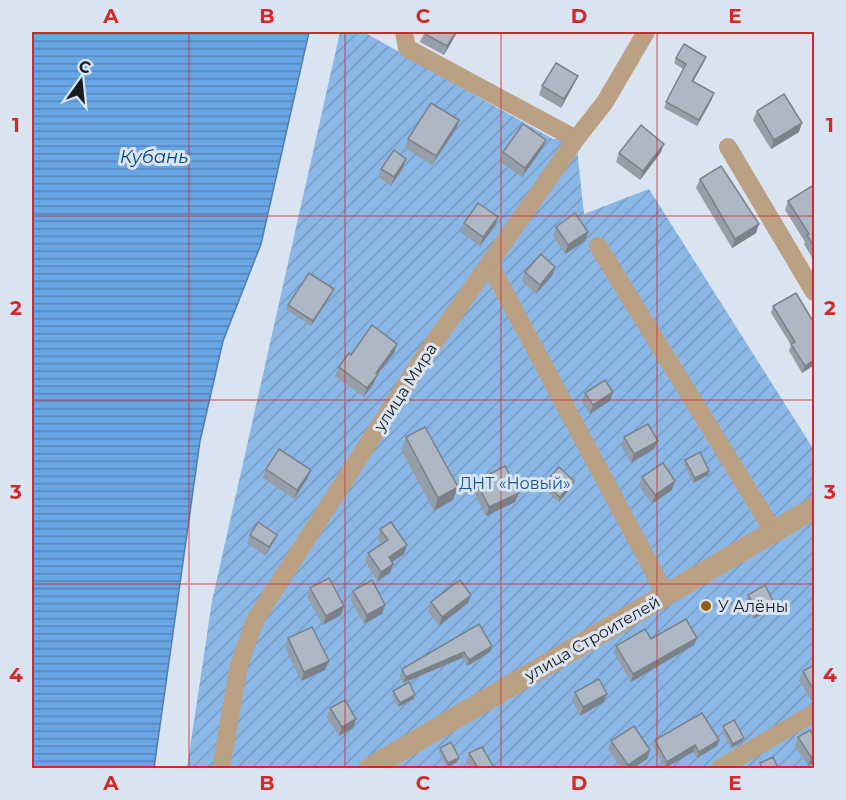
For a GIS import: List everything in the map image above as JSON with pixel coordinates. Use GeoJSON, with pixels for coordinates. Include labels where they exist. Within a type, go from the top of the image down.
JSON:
{"type":"FeatureCollection","features":[{"type":"Feature","properties":{"kind":"street","name":"улица Мира"},"geometry":{"type":"LineString","coordinates":[[221,768],[239,666],[255,620],[419,364],[576,139],[605,102],[646,32]]}},
{"type":"Feature","properties":{"kind":"street"},"geometry":{"type":"LineString","coordinates":[[406,40],[576,139]]}},
{"type":"Feature","properties":{"kind":"street"},"geometry":{"type":"LineString","coordinates":[[728,147],[814,292]]}},
{"type":"Feature","properties":{"kind":"street"},"geometry":{"type":"LineString","coordinates":[[598,246],[774,532]]}},
{"type":"Feature","properties":{"kind":"street"},"geometry":{"type":"LineString","coordinates":[[489,263],[666,595]]}},
{"type":"Feature","properties":{"kind":"street","name":"улица Строителей"},"geometry":{"type":"LineString","coordinates":[[370,768],[814,508]]}},
{"type":"Feature","properties":{"kind":"street"},"geometry":{"type":"LineString","coordinates":[[720,768],[814,713]]}},
{"type":"Feature","properties":{"kind":"green space","name":"ДНТ «Новый»"},"geometry":{"type":"Polygon","coordinates":[[[340,32],[364,32],[553,139],[576,139],[584,214],[649,189],[814,450],[814,768],[187,768],[212,601],[340,32]]]}},
{"type":"Feature","properties":{"kind":"water","name":"Кубань"},"geometry":{"type":"Polygon","coordinates":[[[32,32],[309,32],[261,244],[223,341],[200,441],[154,768],[32,768],[32,32]]]}},
{"type":"Feature","properties":{"kind":"building"},"geometry":{"type":"Polygon","coordinates":[[[456,32],[447,46],[423,33],[456,32]]]}},
{"type":"Feature","properties":{"kind":"building"},"geometry":{"type":"Polygon","coordinates":[[[684,44],[706,57],[692,81],[714,93],[699,120],[666,102],[686,64],[676,58],[684,44]]]}},
{"type":"Feature","properties":{"kind":"building"},"geometry":{"type":"Polygon","coordinates":[[[556,63],[578,76],[564,99],[542,86],[556,63]]]}},
{"type":"Feature","properties":{"kind":"building"},"geometry":{"type":"Polygon","coordinates":[[[784,94],[802,123],[774,140],[757,111],[784,94]]]}},
{"type":"Feature","properties":{"kind":"building"},"geometry":{"type":"Polygon","coordinates":[[[431,103],[459,120],[436,156],[408,139],[431,103]]]}},
{"type":"Feature","properties":{"kind":"building"},"geometry":{"type":"Polygon","coordinates":[[[523,124],[546,140],[525,168],[503,152],[523,124]]]}},
{"type":"Feature","properties":{"kind":"building"},"geometry":{"type":"Polygon","coordinates":[[[641,125],[664,144],[643,171],[619,153],[641,125]]]}},
{"type":"Feature","properties":{"kind":"building"},"geometry":{"type":"Polygon","coordinates":[[[394,150],[406,159],[394,177],[381,169],[394,150]]]}},
{"type":"Feature","properties":{"kind":"building"},"geometry":{"type":"Polygon","coordinates":[[[721,166],[759,224],[735,239],[700,179],[721,166]]]}},
{"type":"Feature","properties":{"kind":"building"},"geometry":{"type":"Polygon","coordinates":[[[812,186],[814,190],[814,247],[807,235],[809,234],[788,201],[812,186]]]}},
{"type":"Feature","properties":{"kind":"building"},"geometry":{"type":"Polygon","coordinates":[[[478,203],[498,217],[483,237],[464,223],[478,203]]]}},
{"type":"Feature","properties":{"kind":"building"},"geometry":{"type":"Polygon","coordinates":[[[575,213],[588,232],[568,245],[556,227],[575,213]]]}},
{"type":"Feature","properties":{"kind":"building"},"geometry":{"type":"Polygon","coordinates":[[[541,254],[555,267],[540,285],[525,272],[541,254]]]}},
{"type":"Feature","properties":{"kind":"building"},"geometry":{"type":"Polygon","coordinates":[[[309,273],[334,289],[313,321],[288,305],[309,273]]]}},
{"type":"Feature","properties":{"kind":"building"},"geometry":{"type":"Polygon","coordinates":[[[796,293],[814,323],[814,360],[805,366],[791,344],[795,342],[773,306],[796,293]]]}},
{"type":"Feature","properties":{"kind":"building"},"geometry":{"type":"Polygon","coordinates":[[[372,325],[397,344],[367,388],[339,367],[349,353],[351,355],[372,325]]]}},
{"type":"Feature","properties":{"kind":"building"},"geometry":{"type":"Polygon","coordinates":[[[605,380],[613,392],[593,405],[585,393],[605,380]]]}},
{"type":"Feature","properties":{"kind":"building"},"geometry":{"type":"Polygon","coordinates":[[[648,424],[658,441],[634,454],[624,437],[648,424]]]}},
{"type":"Feature","properties":{"kind":"building"},"geometry":{"type":"Polygon","coordinates":[[[425,427],[458,487],[438,498],[406,437],[425,427]]]}},
{"type":"Feature","properties":{"kind":"building"},"geometry":{"type":"Polygon","coordinates":[[[279,449],[311,470],[297,490],[266,469],[279,449]]]}},
{"type":"Feature","properties":{"kind":"building"},"geometry":{"type":"Polygon","coordinates":[[[700,452],[709,471],[695,478],[685,460],[700,452]]]}},
{"type":"Feature","properties":{"kind":"building"},"geometry":{"type":"Polygon","coordinates":[[[663,463],[675,481],[655,495],[642,477],[663,463]]]}},
{"type":"Feature","properties":{"kind":"building"},"geometry":{"type":"Polygon","coordinates":[[[505,466],[519,493],[489,507],[476,481],[505,466]]]}},
{"type":"Feature","properties":{"kind":"building"},"geometry":{"type":"Polygon","coordinates":[[[559,467],[574,481],[560,497],[544,484],[559,467]]]}},
{"type":"Feature","properties":{"kind":"building"},"geometry":{"type":"Polygon","coordinates":[[[258,522],[277,535],[269,547],[250,535],[258,522]]]}},
{"type":"Feature","properties":{"kind":"building"},"geometry":{"type":"Polygon","coordinates":[[[391,522],[407,545],[389,557],[393,564],[381,572],[368,553],[388,540],[380,529],[391,522]]]}},
{"type":"Feature","properties":{"kind":"building"},"geometry":{"type":"Polygon","coordinates":[[[329,578],[344,606],[326,616],[310,588],[329,578]]]}},
{"type":"Feature","properties":{"kind":"building"},"geometry":{"type":"Polygon","coordinates":[[[372,580],[385,605],[367,615],[353,591],[372,580]]]}},
{"type":"Feature","properties":{"kind":"building"},"geometry":{"type":"Polygon","coordinates":[[[460,580],[471,595],[442,617],[431,602],[460,580]]]}},
{"type":"Feature","properties":{"kind":"building"},"geometry":{"type":"Polygon","coordinates":[[[765,585],[773,601],[757,610],[748,595],[765,585]]]}},
{"type":"Feature","properties":{"kind":"building"},"geometry":{"type":"Polygon","coordinates":[[[686,619],[697,638],[633,674],[616,646],[645,629],[651,639],[686,619]]]}},
{"type":"Feature","properties":{"kind":"building"},"geometry":{"type":"Polygon","coordinates":[[[479,624],[492,646],[469,660],[464,652],[406,677],[402,669],[479,624]]]}},
{"type":"Feature","properties":{"kind":"building"},"geometry":{"type":"Polygon","coordinates":[[[312,627],[329,661],[304,672],[288,638],[312,627]]]}},
{"type":"Feature","properties":{"kind":"building"},"geometry":{"type":"Polygon","coordinates":[[[814,665],[814,691],[803,671],[814,665]]]}},
{"type":"Feature","properties":{"kind":"building"},"geometry":{"type":"Polygon","coordinates":[[[599,679],[607,694],[583,707],[575,692],[599,679]]]}},
{"type":"Feature","properties":{"kind":"building"},"geometry":{"type":"Polygon","coordinates":[[[409,682],[415,695],[400,703],[393,691],[409,682]]]}},
{"type":"Feature","properties":{"kind":"building"},"geometry":{"type":"Polygon","coordinates":[[[345,700],[356,719],[342,727],[330,708],[345,700]]]}},
{"type":"Feature","properties":{"kind":"building"},"geometry":{"type":"Polygon","coordinates":[[[702,713],[719,740],[699,752],[695,745],[667,762],[655,740],[702,713]]]}},
{"type":"Feature","properties":{"kind":"building"},"geometry":{"type":"Polygon","coordinates":[[[734,720],[744,738],[733,744],[723,726],[734,720]]]}},
{"type":"Feature","properties":{"kind":"building"},"geometry":{"type":"Polygon","coordinates":[[[634,726],[650,750],[628,765],[611,741],[634,726]]]}},
{"type":"Feature","properties":{"kind":"building"},"geometry":{"type":"Polygon","coordinates":[[[810,730],[814,737],[814,755],[811,757],[798,737],[810,730]]]}},
{"type":"Feature","properties":{"kind":"building"},"geometry":{"type":"Polygon","coordinates":[[[451,742],[459,758],[448,763],[440,748],[451,742]]]}},
{"type":"Feature","properties":{"kind":"building"},"geometry":{"type":"Polygon","coordinates":[[[482,747],[493,766],[489,768],[478,768],[469,753],[482,747]]]}},
{"type":"Feature","properties":{"kind":"building"},"geometry":{"type":"Polygon","coordinates":[[[773,757],[778,768],[762,768],[760,763],[773,757]]]}},
{"type":"Feature","properties":{"kind":"place","name":"У Алёны"},"geometry":{"type":"Point","coordinates":[706,606]}}]}
